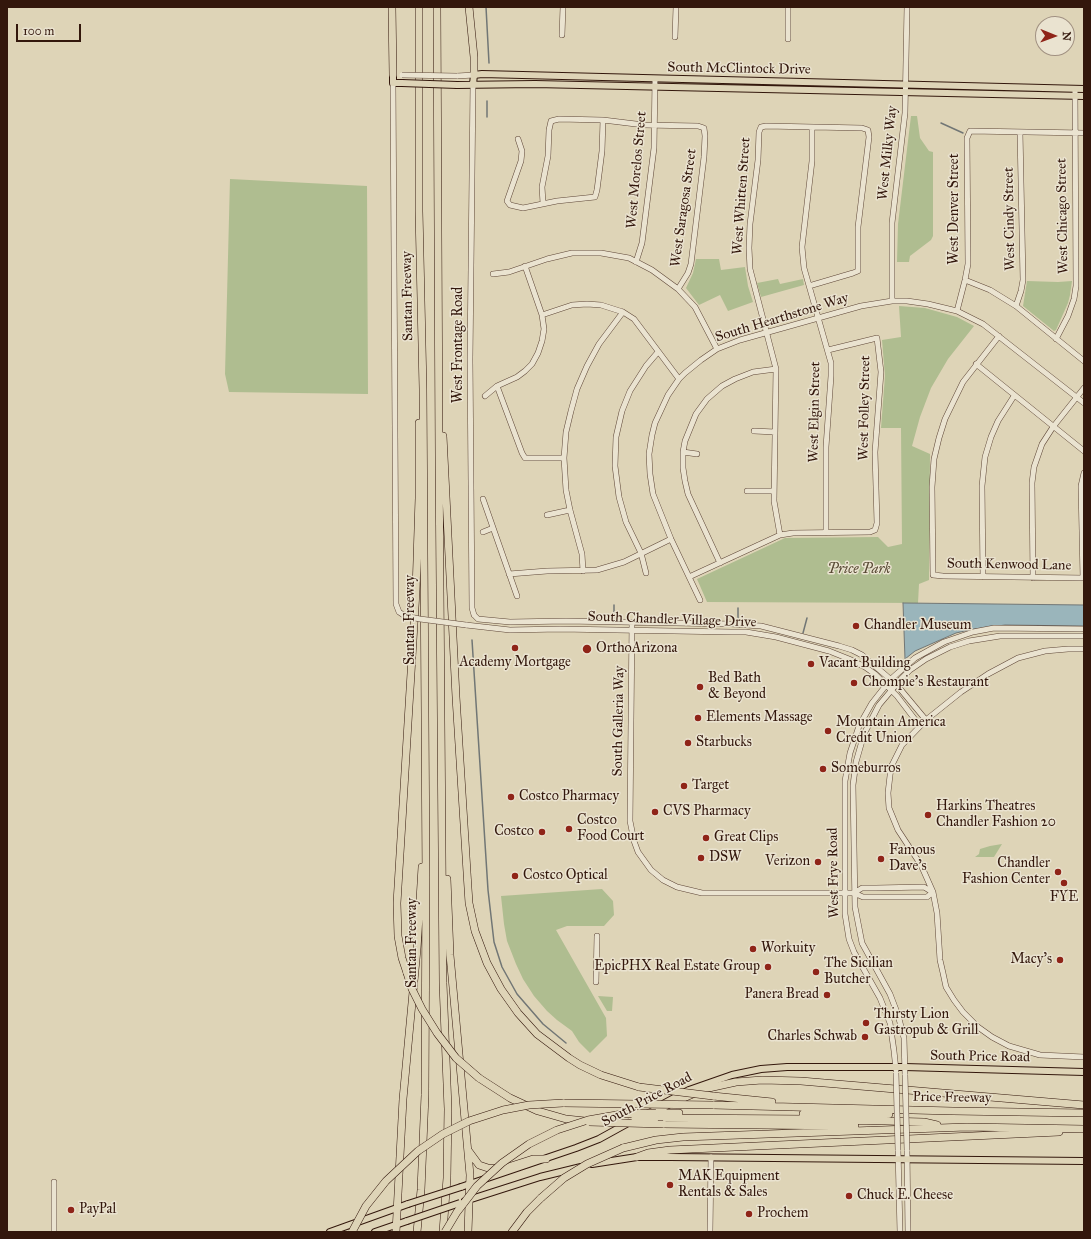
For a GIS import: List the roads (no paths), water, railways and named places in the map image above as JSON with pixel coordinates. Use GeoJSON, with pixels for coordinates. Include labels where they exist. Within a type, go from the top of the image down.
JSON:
{"type":"FeatureCollection","features":[{"type":"Feature","properties":{"kind":"highway"},"geometry":{"type":"LineString","coordinates":[[392,7],[393,75]]}},
{"type":"Feature","properties":{"kind":"highway","name":"Santan Freeway"},"geometry":{"type":"LineString","coordinates":[[417,1232],[421,1190],[425,1094],[426,877],[424,389],[421,327],[419,211],[419,7]]}},
{"type":"Feature","properties":{"kind":"highway","name":"Santan Freeway"},"geometry":{"type":"LineString","coordinates":[[437,7],[443,982],[448,1109],[447,1178],[444,1232]]}},
{"type":"Feature","properties":{"kind":"highway"},"geometry":{"type":"LineString","coordinates":[[469,7],[474,57],[474,75]]}},
{"type":"Feature","properties":{"kind":"highway"},"geometry":{"type":"LineString","coordinates":[[421,327],[417,561],[397,903],[398,936],[402,958],[412,989],[437,1033],[456,1058],[479,1078],[510,1098],[538,1111],[566,1119],[586,1122],[663,1124],[920,1125],[953,1127]]}},
{"type":"Feature","properties":{"kind":"highway"},"geometry":{"type":"LineString","coordinates":[[439,388],[468,888],[475,931],[487,963],[501,989],[518,1013],[537,1034],[580,1065],[608,1077],[639,1087],[820,1107]]}},
{"type":"Feature","properties":{"kind":"highway"},"geometry":{"type":"LineString","coordinates":[[442,791],[446,837],[450,955],[470,1184],[468,1232]]}},
{"type":"Feature","properties":{"kind":"highway"},"geometry":{"type":"LineString","coordinates":[[397,1228],[403,1099],[417,948],[426,821]]}},
{"type":"Feature","properties":{"kind":"highway"},"geometry":{"type":"LineString","coordinates":[[640,1117],[704,1088],[736,1082],[762,1080],[801,1081],[1084,1105]]}},
{"type":"Feature","properties":{"kind":"highway"},"geometry":{"type":"LineString","coordinates":[[352,1232],[366,1206],[386,1181],[418,1151],[443,1134],[469,1121],[503,1110],[528,1105],[563,1103],[820,1107]]}},
{"type":"Feature","properties":{"kind":"highway","name":"Price Freeway"},"geometry":{"type":"LineString","coordinates":[[820,1107],[1084,1113]]}},
{"type":"Feature","properties":{"kind":"highway"},"geometry":{"type":"LineString","coordinates":[[449,1232],[468,1203],[487,1182],[510,1162],[534,1146],[585,1125],[619,1118],[655,1115],[930,1115],[953,1111]]}},
{"type":"Feature","properties":{"kind":"highway"},"geometry":{"type":"LineString","coordinates":[[444,1232],[477,1186],[506,1160],[529,1144],[557,1130],[588,1120],[622,1114],[924,1122],[953,1127]]}},
{"type":"Feature","properties":{"kind":"highway"},"geometry":{"type":"LineString","coordinates":[[512,1232],[527,1212],[564,1178],[587,1164],[623,1148],[656,1140],[682,1137],[953,1127]]}},
{"type":"Feature","properties":{"kind":"highway","name":"Price Freeway"},"geometry":{"type":"LineString","coordinates":[[953,1127],[1084,1130]]}},
{"type":"Feature","properties":{"kind":"highway"},"geometry":{"type":"LineString","coordinates":[[637,1157],[648,1153],[670,1150],[1084,1130]]}},
{"type":"Feature","properties":{"kind":"highway"},"geometry":{"type":"LineString","coordinates":[[467,1148],[475,1161],[488,1168],[502,1168],[533,1159],[546,1159]]}},
{"type":"Feature","properties":{"kind":"main road"},"geometry":{"type":"LineString","coordinates":[[393,75],[393,83]]}},
{"type":"Feature","properties":{"kind":"main road","name":"South McClintock Drive"},"geometry":{"type":"LineString","coordinates":[[474,75],[1084,89]]}},
{"type":"Feature","properties":{"kind":"main road","name":"West Frontage Road"},"geometry":{"type":"LineString","coordinates":[[474,75],[474,84]]}},
{"type":"Feature","properties":{"kind":"main road","name":"South McClintock Drive"},"geometry":{"type":"LineString","coordinates":[[393,83],[1084,96]]}},
{"type":"Feature","properties":{"kind":"main road","name":"South Price Road"},"geometry":{"type":"LineString","coordinates":[[330,1232],[398,1207],[546,1159],[599,1139],[689,1090],[732,1075],[751,1071],[793,1067],[896,1070],[905,1067],[1084,1072]]}},
{"type":"Feature","properties":{"kind":"main road"},"geometry":{"type":"LineString","coordinates":[[375,1232],[397,1228],[407,1221],[567,1170],[599,1162],[637,1157],[1084,1161]]}},
{"type":"Feature","properties":{"kind":"street"},"geometry":{"type":"LineString","coordinates":[[562,7],[562,34]]}},
{"type":"Feature","properties":{"kind":"street"},"geometry":{"type":"LineString","coordinates":[[675,37],[676,7]]}},
{"type":"Feature","properties":{"kind":"street"},"geometry":{"type":"LineString","coordinates":[[788,7],[788,38]]}},
{"type":"Feature","properties":{"kind":"street","name":"West Milky Way"},"geometry":{"type":"LineString","coordinates":[[892,301],[892,223],[904,126],[907,7]]}},
{"type":"Feature","properties":{"kind":"street","name":"South McClintock Drive"},"geometry":{"type":"LineString","coordinates":[[393,75],[474,75]]}},
{"type":"Feature","properties":{"kind":"street","name":"West Morelos Street"},"geometry":{"type":"LineString","coordinates":[[636,262],[642,243],[654,148],[655,79]]}},
{"type":"Feature","properties":{"kind":"street","name":"South Chandler Village Drive"},"geometry":{"type":"LineString","coordinates":[[393,83],[396,607],[400,613],[405,616],[420,619],[506,630],[552,629],[731,632],[768,636],[844,656],[888,681]]}},
{"type":"Feature","properties":{"kind":"street","name":"West Frontage Road"},"geometry":{"type":"LineString","coordinates":[[474,84],[470,367],[472,608],[474,615]]}},
{"type":"Feature","properties":{"kind":"street","name":"West Chicago Street"},"geometry":{"type":"LineString","coordinates":[[1056,339],[1068,316],[1074,299],[1076,286],[1074,133],[1075,89]]}},
{"type":"Feature","properties":{"kind":"street"},"geometry":{"type":"LineString","coordinates":[[543,203],[542,187],[548,156],[549,130],[551,121],[559,119],[603,120],[654,126]]}},
{"type":"Feature","properties":{"kind":"street"},"geometry":{"type":"LineString","coordinates":[[518,139],[522,151],[521,161],[507,201],[510,204],[523,208],[543,203],[595,197],[602,151],[603,120]]}},
{"type":"Feature","properties":{"kind":"street","name":"West Saragosa Street"},"geometry":{"type":"LineString","coordinates":[[654,126],[698,126],[704,128],[704,157],[691,264],[688,274],[678,289]]}},
{"type":"Feature","properties":{"kind":"street","name":"West Whitten Street"},"geometry":{"type":"LineString","coordinates":[[780,535],[774,510],[773,491],[776,369],[750,269],[750,224],[758,160],[758,132],[761,127],[812,127]]}},
{"type":"Feature","properties":{"kind":"street"},"geometry":{"type":"LineString","coordinates":[[809,286],[858,271],[858,227],[869,137],[868,130],[862,128],[812,127]]}},
{"type":"Feature","properties":{"kind":"street","name":"West Elgin Street"},"geometry":{"type":"LineString","coordinates":[[812,127],[812,161],[802,247],[804,268],[831,363],[826,446],[826,532]]}},
{"type":"Feature","properties":{"kind":"street","name":"West Denver Street"},"geometry":{"type":"LineString","coordinates":[[957,311],[966,280],[968,249],[967,138],[970,131],[1020,132]]}},
{"type":"Feature","properties":{"kind":"street"},"geometry":{"type":"LineString","coordinates":[[1020,132],[1084,133]]}},
{"type":"Feature","properties":{"kind":"street","name":"West Cindy Street"},"geometry":{"type":"LineString","coordinates":[[1016,306],[1023,280],[1020,132]]}},
{"type":"Feature","properties":{"kind":"street"},"geometry":{"type":"LineString","coordinates":[[493,274],[509,272],[559,256],[587,252],[619,256],[652,270],[678,289],[695,307],[717,349]]}},
{"type":"Feature","properties":{"kind":"street"},"geometry":{"type":"LineString","coordinates":[[485,396],[497,386],[517,377],[532,364],[542,341],[544,329],[542,315],[525,266]]}},
{"type":"Feature","properties":{"kind":"street"},"geometry":{"type":"LineString","coordinates":[[966,280],[990,290],[1016,306],[1084,361]]}},
{"type":"Feature","properties":{"kind":"street","name":"South Hearthstone Way"},"geometry":{"type":"LineString","coordinates":[[700,600],[671,539],[653,494],[650,474],[650,454],[652,435],[659,413],[668,395],[679,379],[701,360],[717,349],[740,340],[861,306],[892,301],[907,301],[928,304],[957,311],[983,324],[1084,403]]}},
{"type":"Feature","properties":{"kind":"street"},"geometry":{"type":"LineString","coordinates":[[542,315],[572,305],[587,304],[601,305],[623,312],[634,319],[679,379]]}},
{"type":"Feature","properties":{"kind":"street"},"geometry":{"type":"LineString","coordinates":[[583,571],[582,554],[566,490],[564,458],[566,432],[577,389],[586,366],[623,312]]}},
{"type":"Feature","properties":{"kind":"street"},"geometry":{"type":"LineString","coordinates":[[1000,336],[976,364],[1084,451]]}},
{"type":"Feature","properties":{"kind":"street","name":"West Folley Street"},"geometry":{"type":"LineString","coordinates":[[826,532],[870,532],[875,530],[877,524],[875,452],[881,372],[877,338],[828,350]]}},
{"type":"Feature","properties":{"kind":"street"},"geometry":{"type":"LineString","coordinates":[[646,573],[641,553],[626,522],[619,497],[615,466],[616,437],[622,411],[630,391],[646,366],[658,352]]}},
{"type":"Feature","properties":{"kind":"street","name":"South Kenwood Lane"},"geometry":{"type":"LineString","coordinates":[[976,364],[963,382],[951,405],[939,438],[934,459],[932,487],[934,575],[1083,578]]}},
{"type":"Feature","properties":{"kind":"street"},"geometry":{"type":"LineString","coordinates":[[720,563],[688,494],[684,475],[683,452],[687,436],[696,414],[707,399],[722,386],[752,372],[776,369]]}},
{"type":"Feature","properties":{"kind":"street"},"geometry":{"type":"LineString","coordinates":[[497,386],[525,458],[564,458]]}},
{"type":"Feature","properties":{"kind":"street"},"geometry":{"type":"LineString","coordinates":[[1033,578],[1033,475],[1037,456],[1042,444],[1053,427],[1084,388]]}},
{"type":"Feature","properties":{"kind":"street"},"geometry":{"type":"LineString","coordinates":[[983,577],[982,486],[985,458],[991,437],[998,421],[1014,396]]}},
{"type":"Feature","properties":{"kind":"street"},"geometry":{"type":"LineString","coordinates":[[754,431],[775,432]]}},
{"type":"Feature","properties":{"kind":"street"},"geometry":{"type":"LineString","coordinates":[[683,452],[697,454]]}},
{"type":"Feature","properties":{"kind":"street"},"geometry":{"type":"LineString","coordinates":[[1083,578],[1081,486],[1084,473]]}},
{"type":"Feature","properties":{"kind":"street"},"geometry":{"type":"LineString","coordinates":[[747,491],[773,491]]}},
{"type":"Feature","properties":{"kind":"street"},"geometry":{"type":"LineString","coordinates":[[483,499],[517,596]]}},
{"type":"Feature","properties":{"kind":"street"},"geometry":{"type":"LineString","coordinates":[[547,515],[570,510]]}},
{"type":"Feature","properties":{"kind":"street"},"geometry":{"type":"LineString","coordinates":[[483,532],[493,528]]}},
{"type":"Feature","properties":{"kind":"street"},"geometry":{"type":"LineString","coordinates":[[689,577],[780,535],[826,532]]}},
{"type":"Feature","properties":{"kind":"street"},"geometry":{"type":"LineString","coordinates":[[509,574],[547,571],[597,570],[610,567],[671,539]]}},
{"type":"Feature","properties":{"kind":"street"},"geometry":{"type":"LineString","coordinates":[[466,625],[474,615]]}},
{"type":"Feature","properties":{"kind":"street","name":"South Chandler Village Drive"},"geometry":{"type":"LineString","coordinates":[[474,615],[478,619],[502,622],[632,622],[761,626],[852,650],[862,655],[926,720]]}},
{"type":"Feature","properties":{"kind":"street","name":"South Galleria Way"},"geometry":{"type":"LineString","coordinates":[[632,622],[629,816],[631,833],[638,852],[648,866],[656,875],[671,884],[697,893],[854,893],[863,897],[927,896],[933,892],[924,887],[862,888],[854,893]]}},
{"type":"Feature","properties":{"kind":"street"},"geometry":{"type":"LineString","coordinates":[[888,681],[915,658],[933,647],[952,638],[973,632],[1002,628],[1084,629]]}},
{"type":"Feature","properties":{"kind":"street"},"geometry":{"type":"LineString","coordinates":[[894,687],[910,670],[932,655],[969,641],[1000,636],[1084,636]]}},
{"type":"Feature","properties":{"kind":"street"},"geometry":{"type":"LineString","coordinates":[[1084,649],[1046,651],[1018,658],[990,672],[970,685],[926,720],[902,745],[891,767],[888,792],[891,812],[898,830],[921,865],[933,892],[937,913],[940,960],[943,976],[946,987],[963,1012],[983,1031],[1013,1048],[1040,1055],[1084,1057]]}},
{"type":"Feature","properties":{"kind":"street","name":"West Frye Road"},"geometry":{"type":"LineString","coordinates":[[888,681],[872,703],[863,719],[853,741],[847,764],[845,788],[844,893],[845,914],[849,939],[854,952],[885,1008],[892,1036],[896,1070],[900,1232]]}},
{"type":"Feature","properties":{"kind":"street","name":"South Chandler Village Drive"},"geometry":{"type":"LineString","coordinates":[[894,687],[920,726]]}},
{"type":"Feature","properties":{"kind":"street","name":"West Frye Road"},"geometry":{"type":"LineString","coordinates":[[894,687],[879,705],[868,724],[860,745],[856,762],[853,793],[854,893],[857,924],[862,943],[890,994],[898,1015],[904,1038],[908,1232]]}},
{"type":"Feature","properties":{"kind":"street"},"geometry":{"type":"LineString","coordinates":[[596,982],[597,936]]}},
{"type":"Feature","properties":{"kind":"street"},"geometry":{"type":"LineString","coordinates":[[710,1232],[711,1157]]}},
{"type":"Feature","properties":{"kind":"street"},"geometry":{"type":"LineString","coordinates":[[54,1182],[54,1232]]}},
{"type":"Feature","properties":{"kind":"street"},"geometry":{"type":"LineString","coordinates":[[900,1217],[908,1216]]}},
{"type":"Feature","properties":{"kind":"water"},"geometry":{"type":"Polygon","coordinates":[[[903,603],[1084,605],[1084,626],[1005,625],[969,630],[956,633],[915,651],[905,659],[903,603]]]}},
{"type":"Feature","properties":{"kind":"waterway"},"geometry":{"type":"LineString","coordinates":[[486,7],[489,63]]}},
{"type":"Feature","properties":{"kind":"waterway"},"geometry":{"type":"LineString","coordinates":[[487,101],[487,117]]}},
{"type":"Feature","properties":{"kind":"waterway"},"geometry":{"type":"LineString","coordinates":[[941,123],[963,133]]}},
{"type":"Feature","properties":{"kind":"waterway"},"geometry":{"type":"LineString","coordinates":[[614,605],[614,617]]}},
{"type":"Feature","properties":{"kind":"waterway"},"geometry":{"type":"LineString","coordinates":[[738,608],[738,619]]}},
{"type":"Feature","properties":{"kind":"waterway"},"geometry":{"type":"LineString","coordinates":[[803,633],[807,618]]}},
{"type":"Feature","properties":{"kind":"waterway"},"geometry":{"type":"LineString","coordinates":[[472,640],[488,890],[494,942],[502,967],[517,994],[543,1024],[566,1043]]}},
{"type":"Feature","properties":{"kind":"place","name":"Chandler Museum"},"geometry":{"type":"Point","coordinates":[856,626]}},
{"type":"Feature","properties":{"kind":"place","name":"Academy Mortgage"},"geometry":{"type":"Point","coordinates":[515,648]}},
{"type":"Feature","properties":{"kind":"place","name":"OrthoArizona"},"geometry":{"type":"Point","coordinates":[587,649]}},
{"type":"Feature","properties":{"kind":"place","name":"Vacant Building"},"geometry":{"type":"Point","coordinates":[811,664]}},
{"type":"Feature","properties":{"kind":"place","name":"Chompie's Restaurant"},"geometry":{"type":"Point","coordinates":[854,683]}},
{"type":"Feature","properties":{"kind":"place","name":"Bed Bath & Beyond"},"geometry":{"type":"Point","coordinates":[700,687]}},
{"type":"Feature","properties":{"kind":"place","name":"Elements Massage"},"geometry":{"type":"Point","coordinates":[698,718]}},
{"type":"Feature","properties":{"kind":"place","name":"Mountain America Credit Union"},"geometry":{"type":"Point","coordinates":[828,731]}},
{"type":"Feature","properties":{"kind":"place","name":"Starbucks"},"geometry":{"type":"Point","coordinates":[688,743]}},
{"type":"Feature","properties":{"kind":"place","name":"Someburros"},"geometry":{"type":"Point","coordinates":[823,769]}},
{"type":"Feature","properties":{"kind":"place","name":"Target"},"geometry":{"type":"Point","coordinates":[684,786]}},
{"type":"Feature","properties":{"kind":"place","name":"Costco Pharmacy"},"geometry":{"type":"Point","coordinates":[511,797]}},
{"type":"Feature","properties":{"kind":"place","name":"CVS Pharmacy"},"geometry":{"type":"Point","coordinates":[655,812]}},
{"type":"Feature","properties":{"kind":"place","name":"Harkins Theatres Chandler Fashion 20"},"geometry":{"type":"Point","coordinates":[928,815]}},
{"type":"Feature","properties":{"kind":"place","name":"Costco Food Court"},"geometry":{"type":"Point","coordinates":[569,829]}},
{"type":"Feature","properties":{"kind":"place","name":"Costco"},"geometry":{"type":"Point","coordinates":[542,832]}},
{"type":"Feature","properties":{"kind":"place","name":"Great Clips"},"geometry":{"type":"Point","coordinates":[706,838]}},
{"type":"Feature","properties":{"kind":"place","name":"DSW"},"geometry":{"type":"Point","coordinates":[701,858]}},
{"type":"Feature","properties":{"kind":"place","name":"Famous Dave's"},"geometry":{"type":"Point","coordinates":[881,859]}},
{"type":"Feature","properties":{"kind":"place","name":"Verizon"},"geometry":{"type":"Point","coordinates":[818,862]}},
{"type":"Feature","properties":{"kind":"place","name":"Chandler Fashion Center"},"geometry":{"type":"Point","coordinates":[1058,872]}},
{"type":"Feature","properties":{"kind":"place","name":"Costco Optical"},"geometry":{"type":"Point","coordinates":[515,876]}},
{"type":"Feature","properties":{"kind":"place","name":"FYE"},"geometry":{"type":"Point","coordinates":[1064,883]}},
{"type":"Feature","properties":{"kind":"place","name":"Workuity"},"geometry":{"type":"Point","coordinates":[753,949]}},
{"type":"Feature","properties":{"kind":"place","name":"Macy's"},"geometry":{"type":"Point","coordinates":[1060,960]}},
{"type":"Feature","properties":{"kind":"place","name":"EpicPHX Real Estate Group"},"geometry":{"type":"Point","coordinates":[768,967]}},
{"type":"Feature","properties":{"kind":"place","name":"The Sicilian Butcher"},"geometry":{"type":"Point","coordinates":[816,972]}},
{"type":"Feature","properties":{"kind":"place","name":"Panera Bread"},"geometry":{"type":"Point","coordinates":[827,995]}},
{"type":"Feature","properties":{"kind":"place","name":"Thirsty Lion Gastropub & Grill"},"geometry":{"type":"Point","coordinates":[866,1023]}},
{"type":"Feature","properties":{"kind":"place","name":"Charles Schwab"},"geometry":{"type":"Point","coordinates":[865,1037]}},
{"type":"Feature","properties":{"kind":"place","name":"MAK Equipment Rentals & Sales"},"geometry":{"type":"Point","coordinates":[670,1185]}},
{"type":"Feature","properties":{"kind":"place","name":"Chuck E. Cheese"},"geometry":{"type":"Point","coordinates":[849,1196]}},
{"type":"Feature","properties":{"kind":"place","name":"PayPal"},"geometry":{"type":"Point","coordinates":[71,1210]}},
{"type":"Feature","properties":{"kind":"place","name":"Prochem"},"geometry":{"type":"Point","coordinates":[749,1214]}},
{"type":"Feature","properties":{"kind":"park label","name":"Price Park"},"geometry":{"type":"Point","coordinates":[859,570]}}]}
